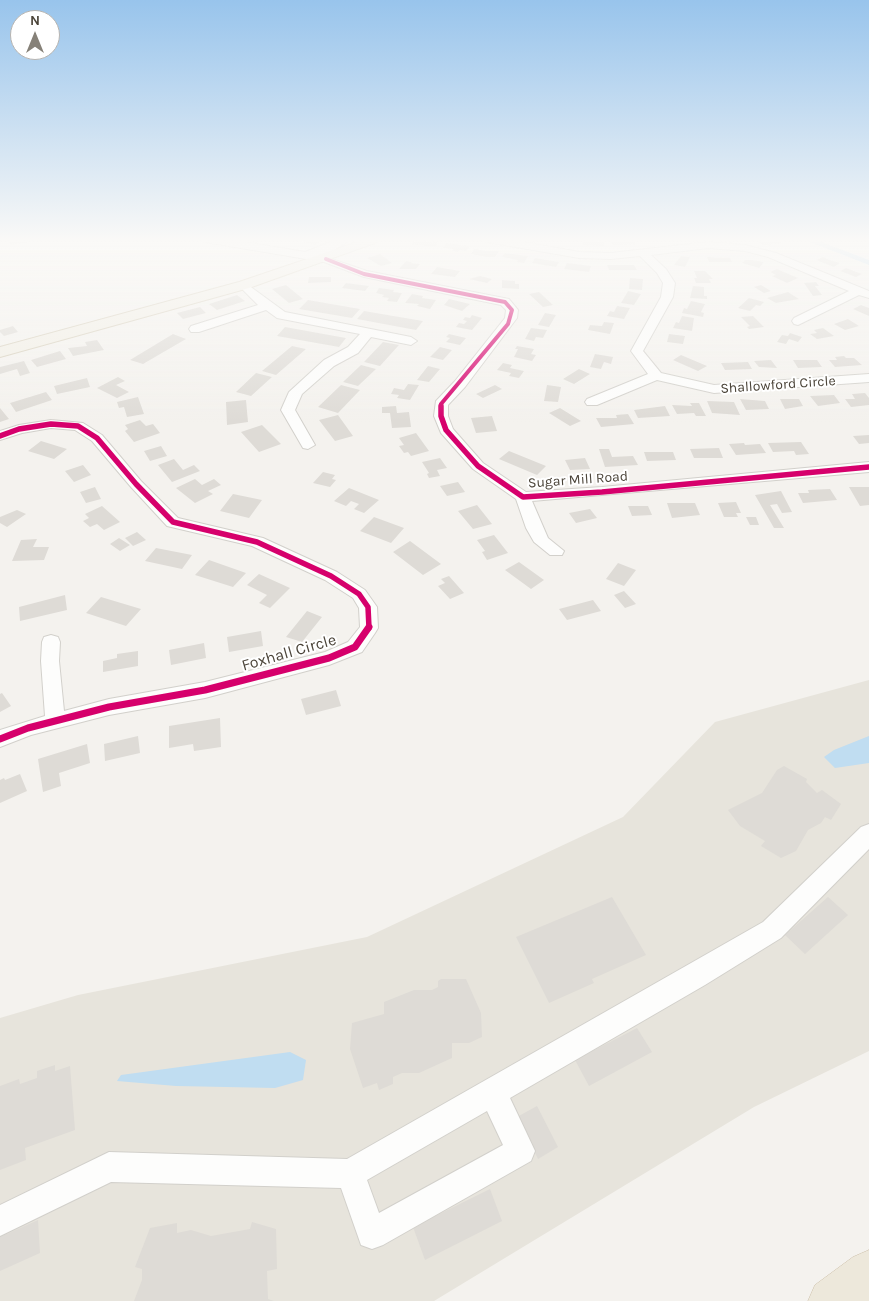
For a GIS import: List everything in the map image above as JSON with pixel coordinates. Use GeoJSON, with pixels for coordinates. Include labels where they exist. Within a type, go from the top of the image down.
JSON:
{"type":"FeatureCollection","features":[{"type":"Feature","properties":{"kind":"highway"},"geometry":{"type":"LineString","coordinates":[[831,1301],[869,1273]]}},
{"type":"Feature","properties":{"kind":"main road"},"geometry":{"type":"LineString","coordinates":[[0,352],[193,300]]}},
{"type":"Feature","properties":{"kind":"street"},"geometry":{"type":"LineString","coordinates":[[260,300],[281,314],[299,320],[411,341]]}},
{"type":"Feature","properties":{"kind":"street","name":"Sugar Mill Road"},"geometry":{"type":"LineString","coordinates":[[493,300],[505,302],[512,310],[508,324],[441,404],[441,416],[446,430],[478,466],[523,497],[602,492],[869,466]]}},
{"type":"Feature","properties":{"kind":"street"},"geometry":{"type":"LineString","coordinates":[[592,402],[656,376],[637,351],[665,300]]}},
{"type":"Feature","properties":{"kind":"street"},"geometry":{"type":"LineString","coordinates":[[798,321],[848,300]]}},
{"type":"Feature","properties":{"kind":"street"},"geometry":{"type":"LineString","coordinates":[[195,329],[267,306]]}},
{"type":"Feature","properties":{"kind":"street"},"geometry":{"type":"LineString","coordinates":[[308,445],[288,410],[296,392],[329,363],[353,350],[368,333]]}},
{"type":"Feature","properties":{"kind":"street","name":"Shallowford Circle"},"geometry":{"type":"LineString","coordinates":[[656,376],[714,389],[869,378]]}},
{"type":"Feature","properties":{"kind":"street","name":"Foxhall Circle"},"geometry":{"type":"LineString","coordinates":[[0,436],[19,429],[51,424],[78,426],[97,438],[136,484],[173,522],[257,542],[331,576],[359,594],[368,608],[369,628],[355,647],[329,658],[205,690],[109,707],[28,728],[0,740]]}},
{"type":"Feature","properties":{"kind":"street"},"geometry":{"type":"LineString","coordinates":[[523,497],[542,542],[556,551]]}},
{"type":"Feature","properties":{"kind":"street"},"geometry":{"type":"LineString","coordinates":[[51,642],[55,722]]}},
{"type":"Feature","properties":{"kind":"street"},"geometry":{"type":"LineString","coordinates":[[0,1220],[109,1167],[350,1174],[696,976],[772,930],[869,834]]}},
{"type":"Feature","properties":{"kind":"street"},"geometry":{"type":"LineString","coordinates":[[350,1174],[372,1234],[521,1150],[493,1093]]}},
{"type":"Feature","properties":{"kind":"shaded area"},"geometry":{"type":"Polygon","coordinates":[[[869,680],[869,1051],[754,1107],[434,1301],[0,1301],[0,1018],[78,995],[367,937],[623,817],[715,722],[869,680]]]}},
{"type":"Feature","properties":{"kind":"water"},"geometry":{"type":"Polygon","coordinates":[[[869,736],[869,763],[835,768],[824,757],[834,750],[869,736]]]}},
{"type":"Feature","properties":{"kind":"water"},"geometry":{"type":"Polygon","coordinates":[[[290,1052],[306,1060],[303,1080],[275,1088],[176,1086],[117,1081],[121,1075],[290,1052]]]}},
{"type":"Feature","properties":{"kind":"building"},"geometry":{"type":"Polygon","coordinates":[[[222,300],[245,301],[217,310],[209,304],[222,300]]]}},
{"type":"Feature","properties":{"kind":"building"},"geometry":{"type":"Polygon","coordinates":[[[285,300],[301,300],[289,303],[285,300]]]}},
{"type":"Feature","properties":{"kind":"building"},"geometry":{"type":"Polygon","coordinates":[[[308,300],[360,309],[352,318],[299,309],[308,300]]]}},
{"type":"Feature","properties":{"kind":"building"},"geometry":{"type":"Polygon","coordinates":[[[388,300],[398,300],[397,302],[387,301],[388,300]]]}},
{"type":"Feature","properties":{"kind":"building"},"geometry":{"type":"Polygon","coordinates":[[[408,300],[436,300],[430,309],[417,306],[419,304],[405,303],[408,300]]]}},
{"type":"Feature","properties":{"kind":"building"},"geometry":{"type":"Polygon","coordinates":[[[448,300],[470,304],[462,311],[444,305],[448,300]]]}},
{"type":"Feature","properties":{"kind":"building"},"geometry":{"type":"Polygon","coordinates":[[[535,300],[547,300],[553,305],[543,307],[535,300]]]}},
{"type":"Feature","properties":{"kind":"building"},"geometry":{"type":"Polygon","coordinates":[[[623,300],[637,300],[634,305],[621,303],[623,300]]]}},
{"type":"Feature","properties":{"kind":"building"},"geometry":{"type":"Polygon","coordinates":[[[747,300],[764,302],[760,306],[756,305],[750,311],[738,308],[747,300]]]}},
{"type":"Feature","properties":{"kind":"building"},"geometry":{"type":"Polygon","coordinates":[[[770,300],[795,300],[776,303],[770,300]]]}},
{"type":"Feature","properties":{"kind":"building"},"geometry":{"type":"Polygon","coordinates":[[[691,301],[705,304],[701,312],[704,313],[703,317],[682,313],[684,308],[687,309],[691,301]]]}},
{"type":"Feature","properties":{"kind":"building"},"geometry":{"type":"Polygon","coordinates":[[[861,305],[869,308],[869,316],[853,309],[861,305]]]}},
{"type":"Feature","properties":{"kind":"building"},"geometry":{"type":"Polygon","coordinates":[[[617,306],[630,308],[624,319],[607,316],[610,311],[614,312],[617,306]]]}},
{"type":"Feature","properties":{"kind":"building"},"geometry":{"type":"Polygon","coordinates":[[[200,307],[206,313],[183,319],[177,313],[200,307]]]}},
{"type":"Feature","properties":{"kind":"building"},"geometry":{"type":"Polygon","coordinates":[[[364,311],[423,321],[416,330],[357,319],[364,311]]]}},
{"type":"Feature","properties":{"kind":"building"},"geometry":{"type":"Polygon","coordinates":[[[545,313],[556,315],[549,327],[538,325],[545,313]]]}},
{"type":"Feature","properties":{"kind":"building"},"geometry":{"type":"Polygon","coordinates":[[[472,315],[482,318],[472,330],[456,327],[459,323],[464,324],[467,321],[463,320],[465,317],[470,318],[472,315]]]}},
{"type":"Feature","properties":{"kind":"building"},"geometry":{"type":"Polygon","coordinates":[[[682,316],[694,318],[692,331],[673,328],[676,322],[679,323],[682,316]]]}},
{"type":"Feature","properties":{"kind":"building"},"geometry":{"type":"Polygon","coordinates":[[[753,316],[764,327],[749,329],[747,327],[750,326],[741,317],[753,316]]]}},
{"type":"Feature","properties":{"kind":"building"},"geometry":{"type":"Polygon","coordinates":[[[848,319],[859,326],[845,330],[834,324],[848,319]]]}},
{"type":"Feature","properties":{"kind":"building"},"geometry":{"type":"Polygon","coordinates":[[[604,322],[614,323],[610,334],[588,330],[590,325],[602,326],[604,322]]]}},
{"type":"Feature","properties":{"kind":"building"},"geometry":{"type":"Polygon","coordinates":[[[13,326],[18,332],[4,336],[0,332],[0,330],[13,326]]]}},
{"type":"Feature","properties":{"kind":"building"},"geometry":{"type":"Polygon","coordinates":[[[285,327],[346,338],[339,347],[277,336],[285,327]]]}},
{"type":"Feature","properties":{"kind":"building"},"geometry":{"type":"Polygon","coordinates":[[[531,328],[547,330],[543,338],[536,337],[534,341],[525,339],[531,328]]]}},
{"type":"Feature","properties":{"kind":"building"},"geometry":{"type":"Polygon","coordinates":[[[823,328],[834,336],[817,339],[810,334],[817,333],[814,330],[823,328]]]}},
{"type":"Feature","properties":{"kind":"building"},"geometry":{"type":"Polygon","coordinates":[[[790,333],[802,337],[798,342],[789,339],[786,344],[777,342],[782,335],[788,336],[790,333]]]}},
{"type":"Feature","properties":{"kind":"building"},"geometry":{"type":"Polygon","coordinates":[[[173,334],[186,339],[143,364],[130,360],[173,334]]]}},
{"type":"Feature","properties":{"kind":"building"},"geometry":{"type":"Polygon","coordinates":[[[449,334],[466,338],[460,345],[446,342],[450,338],[446,337],[449,334]]]}},
{"type":"Feature","properties":{"kind":"building"},"geometry":{"type":"Polygon","coordinates":[[[669,334],[685,336],[683,344],[667,342],[669,334]]]}},
{"type":"Feature","properties":{"kind":"building"},"geometry":{"type":"Polygon","coordinates":[[[97,340],[104,350],[73,356],[68,348],[87,346],[85,342],[97,340]]]}},
{"type":"Feature","properties":{"kind":"building"},"geometry":{"type":"Polygon","coordinates":[[[383,342],[399,345],[380,366],[364,362],[383,342]]]}},
{"type":"Feature","properties":{"kind":"building"},"geometry":{"type":"Polygon","coordinates":[[[292,346],[306,349],[276,375],[262,371],[292,346]]]}},
{"type":"Feature","properties":{"kind":"building"},"geometry":{"type":"Polygon","coordinates":[[[517,346],[534,349],[531,354],[536,355],[532,361],[514,357],[518,349],[515,349],[517,346]]]}},
{"type":"Feature","properties":{"kind":"building"},"geometry":{"type":"Polygon","coordinates":[[[440,347],[452,350],[443,360],[430,357],[440,347]]]}},
{"type":"Feature","properties":{"kind":"building"},"geometry":{"type":"Polygon","coordinates":[[[60,351],[66,359],[37,367],[31,360],[60,351]]]}},
{"type":"Feature","properties":{"kind":"building"},"geometry":{"type":"Polygon","coordinates":[[[595,354],[613,357],[611,364],[604,362],[601,369],[590,367],[595,354]]]}},
{"type":"Feature","properties":{"kind":"building"},"geometry":{"type":"Polygon","coordinates":[[[681,355],[707,366],[698,371],[673,360],[681,355]]]}},
{"type":"Feature","properties":{"kind":"building"},"geometry":{"type":"Polygon","coordinates":[[[844,356],[846,358],[854,358],[862,365],[835,367],[829,360],[837,360],[835,357],[844,356]]]}},
{"type":"Feature","properties":{"kind":"building"},"geometry":{"type":"Polygon","coordinates":[[[771,360],[777,368],[759,367],[754,361],[771,360]]]}},
{"type":"Feature","properties":{"kind":"building"},"geometry":{"type":"Polygon","coordinates":[[[793,360],[817,360],[822,367],[798,368],[793,360]]]}},
{"type":"Feature","properties":{"kind":"building"},"geometry":{"type":"Polygon","coordinates":[[[24,361],[30,373],[20,376],[17,369],[0,374],[0,367],[24,361]]]}},
{"type":"Feature","properties":{"kind":"building"},"geometry":{"type":"Polygon","coordinates":[[[748,362],[752,369],[725,370],[721,363],[748,362]]]}},
{"type":"Feature","properties":{"kind":"building"},"geometry":{"type":"Polygon","coordinates":[[[503,363],[512,365],[510,368],[524,371],[519,378],[509,376],[511,373],[497,370],[503,363]]]}},
{"type":"Feature","properties":{"kind":"building"},"geometry":{"type":"Polygon","coordinates":[[[361,365],[376,369],[358,386],[343,382],[361,365]]]}},
{"type":"Feature","properties":{"kind":"building"},"geometry":{"type":"Polygon","coordinates":[[[428,366],[440,369],[429,382],[417,380],[428,366]]]}},
{"type":"Feature","properties":{"kind":"building"},"geometry":{"type":"Polygon","coordinates":[[[579,369],[590,374],[574,384],[563,379],[579,369]]]}},
{"type":"Feature","properties":{"kind":"building"},"geometry":{"type":"Polygon","coordinates":[[[256,373],[272,377],[251,396],[236,392],[256,373]]]}},
{"type":"Feature","properties":{"kind":"building"},"geometry":{"type":"Polygon","coordinates":[[[118,377],[125,381],[116,385],[129,392],[117,398],[97,388],[118,377]]]}},
{"type":"Feature","properties":{"kind":"building"},"geometry":{"type":"Polygon","coordinates":[[[87,378],[90,387],[57,394],[54,386],[87,378]]]}},
{"type":"Feature","properties":{"kind":"building"},"geometry":{"type":"Polygon","coordinates":[[[408,384],[419,385],[410,400],[397,398],[399,395],[391,394],[394,388],[404,390],[408,384]]]}},
{"type":"Feature","properties":{"kind":"building"},"geometry":{"type":"Polygon","coordinates":[[[341,385],[360,390],[338,413],[318,407],[341,385]]]}},
{"type":"Feature","properties":{"kind":"building"},"geometry":{"type":"Polygon","coordinates":[[[495,385],[502,389],[483,398],[476,394],[495,385]]]}},
{"type":"Feature","properties":{"kind":"building"},"geometry":{"type":"Polygon","coordinates":[[[547,385],[561,387],[558,402],[544,401],[547,385]]]}},
{"type":"Feature","properties":{"kind":"building"},"geometry":{"type":"Polygon","coordinates":[[[46,392],[52,400],[16,412],[10,403],[46,392]]]}},
{"type":"Feature","properties":{"kind":"building"},"geometry":{"type":"Polygon","coordinates":[[[865,393],[869,398],[869,405],[851,407],[845,399],[855,399],[852,394],[865,393]]]}},
{"type":"Feature","properties":{"kind":"building"},"geometry":{"type":"Polygon","coordinates":[[[834,395],[840,403],[818,406],[810,396],[834,395]]]}},
{"type":"Feature","properties":{"kind":"building"},"geometry":{"type":"Polygon","coordinates":[[[138,397],[144,414],[127,417],[124,407],[119,408],[117,402],[138,397]]]}},
{"type":"Feature","properties":{"kind":"building"},"geometry":{"type":"Polygon","coordinates":[[[740,399],[765,401],[769,409],[746,410],[740,399]]]}},
{"type":"Feature","properties":{"kind":"building"},"geometry":{"type":"Polygon","coordinates":[[[780,399],[799,399],[803,406],[785,409],[780,399]]]}},
{"type":"Feature","properties":{"kind":"building"},"geometry":{"type":"Polygon","coordinates":[[[246,400],[248,422],[227,425],[226,402],[246,400]]]}},
{"type":"Feature","properties":{"kind":"building"},"geometry":{"type":"Polygon","coordinates":[[[707,401],[734,402],[740,415],[712,413],[707,401]]]}},
{"type":"Feature","properties":{"kind":"building"},"geometry":{"type":"Polygon","coordinates":[[[690,403],[699,403],[706,416],[696,416],[694,413],[677,414],[672,405],[692,406],[690,403]]]}},
{"type":"Feature","properties":{"kind":"building"},"geometry":{"type":"Polygon","coordinates":[[[396,406],[397,413],[409,412],[411,427],[392,428],[390,413],[382,413],[382,407],[396,406]]]}},
{"type":"Feature","properties":{"kind":"building"},"geometry":{"type":"Polygon","coordinates":[[[665,406],[670,416],[638,418],[634,410],[665,406]]]}},
{"type":"Feature","properties":{"kind":"building"},"geometry":{"type":"Polygon","coordinates":[[[0,408],[9,419],[0,422],[0,408]]]}},
{"type":"Feature","properties":{"kind":"building"},"geometry":{"type":"Polygon","coordinates":[[[560,408],[581,421],[570,426],[549,413],[560,408]]]}},
{"type":"Feature","properties":{"kind":"building"},"geometry":{"type":"Polygon","coordinates":[[[628,414],[634,424],[601,427],[596,418],[617,418],[616,415],[628,414]]]}},
{"type":"Feature","properties":{"kind":"building"},"geometry":{"type":"Polygon","coordinates":[[[338,415],[353,436],[335,441],[319,420],[338,415]]]}},
{"type":"Feature","properties":{"kind":"building"},"geometry":{"type":"Polygon","coordinates":[[[492,416],[497,431],[476,433],[471,418],[492,416]]]}},
{"type":"Feature","properties":{"kind":"building"},"geometry":{"type":"Polygon","coordinates":[[[140,420],[146,426],[153,424],[160,433],[134,442],[125,431],[128,429],[125,425],[140,420]]]}},
{"type":"Feature","properties":{"kind":"building"},"geometry":{"type":"Polygon","coordinates":[[[262,425],[281,444],[259,452],[241,432],[262,425]]]}},
{"type":"Feature","properties":{"kind":"building"},"geometry":{"type":"Polygon","coordinates":[[[416,433],[429,451],[411,456],[408,452],[404,453],[399,446],[404,445],[399,438],[416,433]]]}},
{"type":"Feature","properties":{"kind":"building"},"geometry":{"type":"Polygon","coordinates":[[[869,435],[869,443],[859,444],[853,436],[869,435]]]}},
{"type":"Feature","properties":{"kind":"building"},"geometry":{"type":"Polygon","coordinates":[[[41,441],[67,449],[54,459],[28,451],[41,441]]]}},
{"type":"Feature","properties":{"kind":"building"},"geometry":{"type":"Polygon","coordinates":[[[801,442],[809,454],[796,455],[794,451],[773,452],[768,443],[801,442]]]}},
{"type":"Feature","properties":{"kind":"building"},"geometry":{"type":"Polygon","coordinates":[[[744,443],[745,445],[760,444],[766,453],[736,455],[729,444],[744,443]]]}},
{"type":"Feature","properties":{"kind":"building"},"geometry":{"type":"Polygon","coordinates":[[[161,446],[167,456],[150,461],[144,451],[161,446]]]}},
{"type":"Feature","properties":{"kind":"building"},"geometry":{"type":"Polygon","coordinates":[[[719,448],[723,458],[694,458],[690,449],[719,448]]]}},
{"type":"Feature","properties":{"kind":"building"},"geometry":{"type":"Polygon","coordinates":[[[599,449],[609,449],[612,457],[633,456],[638,465],[605,467],[599,449]]]}},
{"type":"Feature","properties":{"kind":"building"},"geometry":{"type":"Polygon","coordinates":[[[509,451],[546,466],[537,475],[499,459],[509,451]]]}},
{"type":"Feature","properties":{"kind":"building"},"geometry":{"type":"Polygon","coordinates":[[[644,452],[673,452],[676,460],[647,461],[644,452]]]}},
{"type":"Feature","properties":{"kind":"building"},"geometry":{"type":"Polygon","coordinates":[[[440,458],[447,468],[437,470],[440,476],[429,478],[427,474],[429,473],[422,462],[440,458]]]}},
{"type":"Feature","properties":{"kind":"building"},"geometry":{"type":"Polygon","coordinates":[[[585,458],[590,469],[570,470],[565,460],[585,458]]]}},
{"type":"Feature","properties":{"kind":"building"},"geometry":{"type":"Polygon","coordinates":[[[174,459],[183,470],[194,465],[200,471],[172,482],[158,465],[174,459]]]}},
{"type":"Feature","properties":{"kind":"building"},"geometry":{"type":"Polygon","coordinates":[[[83,465],[91,475],[74,482],[65,471],[83,465]]]}},
{"type":"Feature","properties":{"kind":"building"},"geometry":{"type":"Polygon","coordinates":[[[323,472],[335,475],[332,479],[336,480],[330,487],[313,483],[323,472]]]}},
{"type":"Feature","properties":{"kind":"building"},"geometry":{"type":"Polygon","coordinates":[[[195,479],[202,485],[214,479],[221,485],[208,491],[213,494],[195,503],[176,488],[195,479]]]}},
{"type":"Feature","properties":{"kind":"building"},"geometry":{"type":"Polygon","coordinates":[[[458,482],[465,492],[447,496],[440,486],[458,482]]]}},
{"type":"Feature","properties":{"kind":"building"},"geometry":{"type":"Polygon","coordinates":[[[95,487],[101,499],[86,503],[80,492],[95,487]]]}},
{"type":"Feature","properties":{"kind":"building"},"geometry":{"type":"Polygon","coordinates":[[[849,487],[869,487],[869,505],[860,506],[849,487]]]}},
{"type":"Feature","properties":{"kind":"building"},"geometry":{"type":"Polygon","coordinates":[[[349,488],[379,500],[364,513],[354,509],[359,504],[351,501],[346,506],[334,501],[349,488]]]}},
{"type":"Feature","properties":{"kind":"building"},"geometry":{"type":"Polygon","coordinates":[[[830,489],[837,500],[803,503],[798,493],[809,493],[808,490],[830,489]]]}},
{"type":"Feature","properties":{"kind":"building"},"geometry":{"type":"Polygon","coordinates":[[[781,491],[792,512],[782,513],[777,504],[770,505],[784,528],[774,528],[755,495],[781,491]]]}},
{"type":"Feature","properties":{"kind":"building"},"geometry":{"type":"Polygon","coordinates":[[[233,494],[262,500],[249,518],[220,511],[233,494]]]}},
{"type":"Feature","properties":{"kind":"building"},"geometry":{"type":"Polygon","coordinates":[[[736,502],[741,513],[736,513],[738,517],[724,517],[718,503],[736,502]]]}},
{"type":"Feature","properties":{"kind":"building"},"geometry":{"type":"Polygon","coordinates":[[[667,503],[695,503],[700,515],[672,518],[667,503]]]}},
{"type":"Feature","properties":{"kind":"building"},"geometry":{"type":"Polygon","coordinates":[[[477,505],[492,524],[473,529],[458,511],[477,505]]]}},
{"type":"Feature","properties":{"kind":"building"},"geometry":{"type":"Polygon","coordinates":[[[102,506],[120,522],[104,530],[97,524],[90,527],[83,521],[89,518],[85,514],[102,506]]]}},
{"type":"Feature","properties":{"kind":"building"},"geometry":{"type":"Polygon","coordinates":[[[628,506],[648,506],[652,515],[632,516],[628,506]]]}},
{"type":"Feature","properties":{"kind":"building"},"geometry":{"type":"Polygon","coordinates":[[[590,509],[597,518],[576,523],[569,513],[590,509]]]}},
{"type":"Feature","properties":{"kind":"building"},"geometry":{"type":"Polygon","coordinates":[[[17,510],[26,514],[7,527],[0,523],[0,517],[17,510]]]}},
{"type":"Feature","properties":{"kind":"building"},"geometry":{"type":"Polygon","coordinates":[[[374,517],[404,528],[391,543],[360,531],[374,517]]]}},
{"type":"Feature","properties":{"kind":"building"},"geometry":{"type":"Polygon","coordinates":[[[746,517],[756,517],[759,525],[750,525],[746,517]]]}},
{"type":"Feature","properties":{"kind":"building"},"geometry":{"type":"Polygon","coordinates":[[[137,532],[146,540],[133,546],[125,538],[137,532]]]}},
{"type":"Feature","properties":{"kind":"building"},"geometry":{"type":"Polygon","coordinates":[[[494,535],[508,553],[487,560],[482,552],[485,551],[477,540],[494,535]]]}},
{"type":"Feature","properties":{"kind":"building"},"geometry":{"type":"Polygon","coordinates":[[[119,538],[130,545],[120,551],[110,544],[119,538]]]}},
{"type":"Feature","properties":{"kind":"building"},"geometry":{"type":"Polygon","coordinates":[[[37,539],[33,547],[49,547],[44,560],[12,561],[21,540],[37,539]]]}},
{"type":"Feature","properties":{"kind":"building"},"geometry":{"type":"Polygon","coordinates":[[[410,541],[441,564],[423,575],[393,552],[410,541]]]}},
{"type":"Feature","properties":{"kind":"building"},"geometry":{"type":"Polygon","coordinates":[[[156,548],[192,555],[182,569],[145,561],[156,548]]]}},
{"type":"Feature","properties":{"kind":"building"},"geometry":{"type":"Polygon","coordinates":[[[209,560],[246,573],[233,587],[195,575],[209,560]]]}},
{"type":"Feature","properties":{"kind":"building"},"geometry":{"type":"Polygon","coordinates":[[[519,562],[544,580],[531,589],[505,570],[519,562]]]}},
{"type":"Feature","properties":{"kind":"building"},"geometry":{"type":"Polygon","coordinates":[[[618,563],[636,570],[624,586],[606,579],[618,563]]]}},
{"type":"Feature","properties":{"kind":"building"},"geometry":{"type":"Polygon","coordinates":[[[259,574],[290,588],[270,608],[259,603],[267,595],[247,585],[259,574]]]}},
{"type":"Feature","properties":{"kind":"building"},"geometry":{"type":"Polygon","coordinates":[[[449,576],[464,593],[450,599],[438,586],[445,583],[441,579],[449,576]]]}},
{"type":"Feature","properties":{"kind":"building"},"geometry":{"type":"Polygon","coordinates":[[[624,591],[636,604],[625,608],[614,595],[624,591]]]}},
{"type":"Feature","properties":{"kind":"building"},"geometry":{"type":"Polygon","coordinates":[[[65,595],[67,610],[20,621],[19,607],[65,595]]]}},
{"type":"Feature","properties":{"kind":"building"},"geometry":{"type":"Polygon","coordinates":[[[101,597],[141,609],[126,626],[86,613],[101,597]]]}},
{"type":"Feature","properties":{"kind":"building"},"geometry":{"type":"Polygon","coordinates":[[[593,600],[601,611],[567,620],[559,609],[593,600]]]}},
{"type":"Feature","properties":{"kind":"building"},"geometry":{"type":"Polygon","coordinates":[[[307,611],[322,617],[302,642],[286,637],[307,611]]]}},
{"type":"Feature","properties":{"kind":"building"},"geometry":{"type":"Polygon","coordinates":[[[261,631],[263,646],[229,652],[227,637],[261,631]]]}},
{"type":"Feature","properties":{"kind":"building"},"geometry":{"type":"Polygon","coordinates":[[[204,643],[206,658],[171,665],[169,650],[204,643]]]}},
{"type":"Feature","properties":{"kind":"building"},"geometry":{"type":"Polygon","coordinates":[[[138,651],[138,666],[103,672],[103,661],[117,658],[117,654],[138,651]]]}},
{"type":"Feature","properties":{"kind":"building"},"geometry":{"type":"Polygon","coordinates":[[[336,690],[341,706],[306,715],[301,699],[336,690]]]}},
{"type":"Feature","properties":{"kind":"building"},"geometry":{"type":"Polygon","coordinates":[[[2,693],[11,706],[0,712],[0,694],[2,693]]]}},
{"type":"Feature","properties":{"kind":"building"},"geometry":{"type":"Polygon","coordinates":[[[220,718],[221,747],[194,751],[193,744],[169,748],[169,726],[220,718]]]}},
{"type":"Feature","properties":{"kind":"building"},"geometry":{"type":"Polygon","coordinates":[[[138,736],[140,753],[105,761],[104,744],[138,736]]]}},
{"type":"Feature","properties":{"kind":"building"},"geometry":{"type":"Polygon","coordinates":[[[87,744],[90,763],[59,773],[61,786],[43,792],[38,759],[87,744]]]}},
{"type":"Feature","properties":{"kind":"building"},"geometry":{"type":"Polygon","coordinates":[[[784,766],[807,779],[806,782],[817,793],[822,790],[841,804],[831,820],[825,817],[821,823],[808,830],[796,851],[781,858],[761,846],[765,841],[740,826],[728,810],[762,793],[777,770],[784,766]]]}},
{"type":"Feature","properties":{"kind":"building"},"geometry":{"type":"Polygon","coordinates":[[[20,774],[27,791],[0,803],[0,780],[20,774]]]}},
{"type":"Feature","properties":{"kind":"building"},"geometry":{"type":"Polygon","coordinates":[[[612,897],[646,955],[592,979],[594,983],[549,1003],[516,937],[612,897]]]}},
{"type":"Feature","properties":{"kind":"building"},"geometry":{"type":"Polygon","coordinates":[[[828,897],[848,915],[805,954],[785,935],[828,897]]]}},
{"type":"Feature","properties":{"kind":"building"},"geometry":{"type":"Polygon","coordinates":[[[441,979],[466,979],[481,1013],[482,1037],[469,1043],[452,1043],[452,1058],[419,1073],[402,1073],[393,1077],[393,1084],[379,1090],[377,1083],[363,1088],[350,1049],[352,1023],[384,1014],[384,1002],[414,990],[432,990],[438,987],[438,981],[441,979]]]}},
{"type":"Feature","properties":{"kind":"building"},"geometry":{"type":"Polygon","coordinates":[[[637,1028],[652,1052],[589,1086],[575,1060],[637,1028]]]}},
{"type":"Feature","properties":{"kind":"building"},"geometry":{"type":"Polygon","coordinates":[[[55,1065],[55,1071],[70,1066],[75,1130],[25,1148],[26,1160],[0,1170],[0,1086],[19,1079],[20,1084],[37,1078],[37,1071],[55,1065]]]}},
{"type":"Feature","properties":{"kind":"building"},"geometry":{"type":"Polygon","coordinates":[[[537,1106],[558,1147],[538,1159],[517,1117],[537,1106]]]}},
{"type":"Feature","properties":{"kind":"building"},"geometry":{"type":"Polygon","coordinates":[[[490,1189],[502,1221],[425,1260],[413,1227],[490,1189]]]}},
{"type":"Feature","properties":{"kind":"building"},"geometry":{"type":"Polygon","coordinates":[[[38,1220],[40,1253],[0,1271],[0,1237],[38,1220]]]}},
{"type":"Feature","properties":{"kind":"building"},"geometry":{"type":"Polygon","coordinates":[[[252,1222],[276,1229],[277,1269],[267,1271],[268,1299],[274,1301],[134,1301],[142,1280],[142,1269],[135,1267],[150,1228],[177,1223],[177,1233],[191,1230],[211,1236],[250,1229],[252,1222]]]}},
{"type":"Feature","properties":{"kind":"cycle path"},"geometry":{"type":"LineString","coordinates":[[493,300],[505,302],[512,310],[508,324],[441,404],[441,416],[446,430],[478,466],[523,497],[602,492],[869,467]]}},
{"type":"Feature","properties":{"kind":"cycle path"},"geometry":{"type":"LineString","coordinates":[[0,436],[19,429],[51,424],[78,426],[97,438],[136,484],[173,522],[257,542],[331,576],[359,594],[368,607],[369,628],[355,647],[329,658],[205,690],[109,707],[28,728],[0,739]]}}]}
